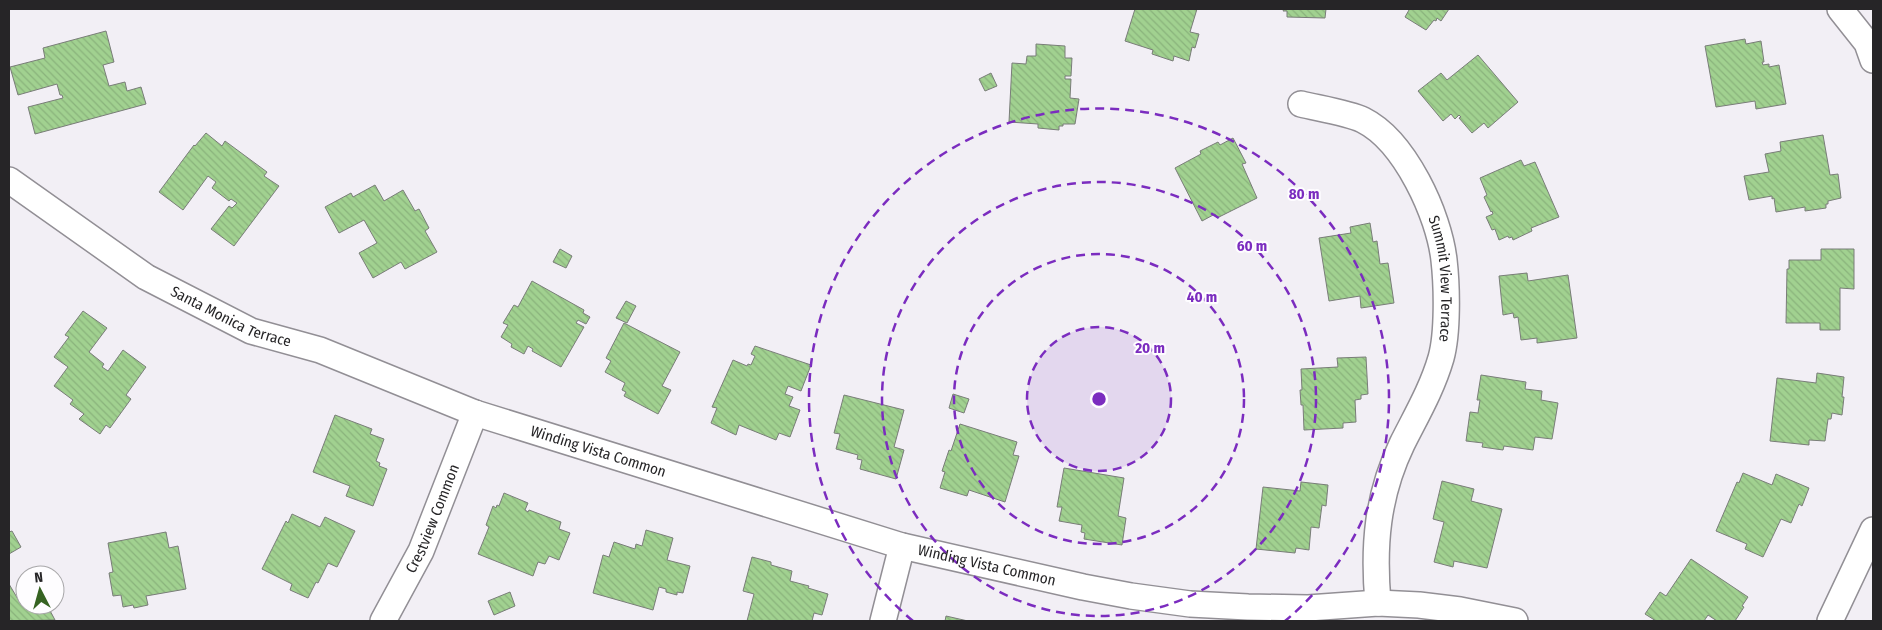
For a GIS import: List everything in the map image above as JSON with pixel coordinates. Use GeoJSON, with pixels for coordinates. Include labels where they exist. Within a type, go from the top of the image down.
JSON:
{"type":"FeatureCollection","features":[{"type":"Feature","properties":{"kind":"street"},"geometry":{"type":"LineString","coordinates":[[1840,9],[1867,43],[1873,60]]}},
{"type":"Feature","properties":{"kind":"street","name":"Summit View Terrace"},"geometry":{"type":"LineString","coordinates":[[1301,104],[1362,119],[1377,129],[1393,144],[1406,162],[1424,197],[1435,223],[1444,259],[1446,299],[1442,356],[1428,392],[1401,446],[1383,496],[1376,534],[1375,573],[1378,603]]}},
{"type":"Feature","properties":{"kind":"street","name":"Santa Monica Terrace"},"geometry":{"type":"LineString","coordinates":[[9,180],[146,277],[251,331],[320,350],[475,413]]}},
{"type":"Feature","properties":{"kind":"street","name":"Winding Vista Common"},"geometry":{"type":"LineString","coordinates":[[475,413],[902,546],[1131,596],[1189,612],[1248,607],[1308,608],[1378,603],[1460,610],[1515,621]]}},
{"type":"Feature","properties":{"kind":"street","name":"Crestview Common"},"geometry":{"type":"LineString","coordinates":[[383,621],[421,551],[475,413]]}},
{"type":"Feature","properties":{"kind":"street"},"geometry":{"type":"LineString","coordinates":[[1830,621],[1873,530]]}},
{"type":"Feature","properties":{"kind":"street"},"geometry":{"type":"LineString","coordinates":[[883,621],[902,546]]}},
{"type":"Feature","properties":{"kind":"building"},"geometry":{"type":"Polygon","coordinates":[[[1135,9],[1197,9],[1190,32],[1199,34],[1195,48],[1192,47],[1189,61],[1174,56],[1173,61],[1152,54],[1153,50],[1125,41],[1135,9]]]}},
{"type":"Feature","properties":{"kind":"building"},"geometry":{"type":"Polygon","coordinates":[[[1284,9],[1326,9],[1325,18],[1287,17],[1287,11],[1283,11],[1284,9]]]}},
{"type":"Feature","properties":{"kind":"building"},"geometry":{"type":"Polygon","coordinates":[[[1408,9],[1449,9],[1441,21],[1437,18],[1426,30],[1405,17],[1408,9]]]}},
{"type":"Feature","properties":{"kind":"building"},"geometry":{"type":"Polygon","coordinates":[[[106,31],[114,62],[103,65],[109,86],[125,82],[127,91],[141,87],[146,104],[35,134],[28,107],[63,98],[62,95],[60,95],[57,84],[18,95],[10,67],[45,58],[43,48],[106,31]]]}},
{"type":"Feature","properties":{"kind":"building"},"geometry":{"type":"Polygon","coordinates":[[[1745,39],[1746,44],[1761,41],[1763,65],[1769,64],[1769,67],[1779,65],[1786,104],[1756,109],[1755,101],[1716,107],[1705,46],[1745,39]]]}},
{"type":"Feature","properties":{"kind":"building"},"geometry":{"type":"Polygon","coordinates":[[[1036,44],[1065,46],[1065,58],[1072,58],[1071,76],[1065,76],[1065,79],[1071,79],[1070,98],[1079,99],[1075,124],[1063,124],[1063,126],[1059,126],[1059,130],[1038,128],[1038,124],[1009,122],[1012,63],[1026,64],[1027,56],[1036,56],[1036,44]]]}},
{"type":"Feature","properties":{"kind":"building"},"geometry":{"type":"Polygon","coordinates":[[[1478,55],[1518,102],[1488,128],[1484,123],[1472,133],[1459,118],[1461,117],[1459,115],[1455,119],[1451,114],[1443,121],[1418,91],[1441,73],[1447,80],[1478,55]]]}},
{"type":"Feature","properties":{"kind":"building"},"geometry":{"type":"Polygon","coordinates":[[[991,73],[997,86],[985,91],[979,79],[991,73]]]}},
{"type":"Feature","properties":{"kind":"building"},"geometry":{"type":"Polygon","coordinates":[[[206,133],[222,146],[225,141],[267,172],[264,176],[279,186],[234,246],[211,229],[229,206],[232,208],[237,203],[231,199],[229,201],[212,188],[216,182],[208,176],[183,210],[159,192],[194,145],[206,133]]]}},
{"type":"Feature","properties":{"kind":"building"},"geometry":{"type":"Polygon","coordinates":[[[1823,135],[1830,175],[1838,174],[1841,198],[1828,201],[1826,208],[1805,211],[1805,207],[1776,212],[1772,196],[1749,200],[1744,176],[1769,172],[1765,154],[1781,151],[1780,142],[1823,135]]]}},
{"type":"Feature","properties":{"kind":"building"},"geometry":{"type":"Polygon","coordinates":[[[1233,138],[1246,163],[1242,164],[1257,198],[1217,218],[1215,214],[1202,221],[1175,168],[1201,154],[1200,151],[1218,142],[1220,145],[1233,138]]]}},
{"type":"Feature","properties":{"kind":"building"},"geometry":{"type":"Polygon","coordinates":[[[1521,160],[1524,166],[1535,162],[1559,217],[1531,228],[1532,231],[1513,240],[1512,237],[1509,238],[1508,236],[1499,240],[1495,229],[1492,230],[1486,217],[1493,214],[1484,197],[1487,195],[1480,178],[1521,160]]]}},
{"type":"Feature","properties":{"kind":"building"},"geometry":{"type":"Polygon","coordinates":[[[375,185],[384,201],[403,190],[415,211],[419,209],[429,228],[425,231],[437,252],[405,269],[401,262],[373,278],[359,253],[377,243],[364,220],[339,233],[325,207],[351,193],[353,197],[375,185]]]}},
{"type":"Feature","properties":{"kind":"building"},"geometry":{"type":"Polygon","coordinates":[[[1370,223],[1373,242],[1377,241],[1380,264],[1388,263],[1394,303],[1361,308],[1360,296],[1329,301],[1319,238],[1351,233],[1350,227],[1370,223]]]}},
{"type":"Feature","properties":{"kind":"building"},"geometry":{"type":"Polygon","coordinates":[[[560,249],[572,256],[566,268],[553,262],[560,249]]]}},
{"type":"Feature","properties":{"kind":"building"},"geometry":{"type":"Polygon","coordinates":[[[1821,249],[1854,249],[1854,289],[1840,288],[1840,330],[1820,330],[1820,323],[1786,323],[1787,269],[1789,269],[1789,260],[1821,260],[1821,249]]]}},
{"type":"Feature","properties":{"kind":"building"},"geometry":{"type":"Polygon","coordinates":[[[1527,273],[1528,281],[1568,275],[1577,338],[1537,343],[1537,338],[1521,340],[1518,317],[1514,318],[1513,313],[1503,315],[1499,276],[1527,273]]]}},
{"type":"Feature","properties":{"kind":"building"},"geometry":{"type":"Polygon","coordinates":[[[532,281],[584,310],[583,313],[590,317],[586,324],[578,320],[576,323],[584,327],[561,367],[532,351],[533,349],[528,346],[524,354],[511,347],[512,344],[501,337],[508,325],[503,323],[514,305],[518,307],[532,281]]]}},
{"type":"Feature","properties":{"kind":"building"},"geometry":{"type":"Polygon","coordinates":[[[626,301],[636,306],[627,323],[616,318],[626,301]]]}},
{"type":"Feature","properties":{"kind":"building"},"geometry":{"type":"Polygon","coordinates":[[[83,311],[107,328],[89,352],[104,364],[102,367],[108,371],[123,350],[146,367],[126,395],[131,399],[110,428],[106,425],[100,434],[79,419],[84,414],[70,404],[73,400],[54,386],[68,367],[54,357],[69,337],[65,335],[83,311]]]}},
{"type":"Feature","properties":{"kind":"building"},"geometry":{"type":"Polygon","coordinates":[[[624,323],[680,352],[662,386],[671,390],[658,414],[624,396],[626,392],[622,390],[625,383],[605,372],[611,361],[606,358],[624,323]]]}},
{"type":"Feature","properties":{"kind":"building"},"geometry":{"type":"Polygon","coordinates":[[[755,346],[811,365],[801,391],[788,386],[785,394],[793,397],[789,406],[800,410],[790,437],[779,433],[776,440],[739,425],[736,435],[711,423],[717,408],[712,407],[733,360],[747,366],[748,364],[751,365],[755,356],[751,354],[755,346]]]}},
{"type":"Feature","properties":{"kind":"building"},"geometry":{"type":"Polygon","coordinates":[[[1366,357],[1368,394],[1361,395],[1361,399],[1355,400],[1356,422],[1343,423],[1343,428],[1304,430],[1300,390],[1302,390],[1301,369],[1338,367],[1337,358],[1366,357]]]}},
{"type":"Feature","properties":{"kind":"building"},"geometry":{"type":"Polygon","coordinates":[[[1817,373],[1844,377],[1842,415],[1832,413],[1831,419],[1828,419],[1825,441],[1809,440],[1809,445],[1770,441],[1777,378],[1816,383],[1817,373]]]}},
{"type":"Feature","properties":{"kind":"building"},"geometry":{"type":"Polygon","coordinates":[[[1481,375],[1526,382],[1525,389],[1542,391],[1541,400],[1558,403],[1552,439],[1535,437],[1533,450],[1504,446],[1503,450],[1482,447],[1483,443],[1466,441],[1470,412],[1478,413],[1480,400],[1477,400],[1481,375]]]}},
{"type":"Feature","properties":{"kind":"building"},"geometry":{"type":"Polygon","coordinates":[[[953,394],[969,399],[964,413],[949,408],[953,394]]]}},
{"type":"Feature","properties":{"kind":"building"},"geometry":{"type":"Polygon","coordinates":[[[844,395],[904,410],[894,447],[904,450],[896,479],[860,469],[862,460],[857,459],[858,455],[836,449],[840,434],[834,433],[844,395]]]}},
{"type":"Feature","properties":{"kind":"building"},"geometry":{"type":"Polygon","coordinates":[[[335,415],[372,429],[370,434],[384,439],[376,461],[380,463],[379,466],[387,469],[373,506],[346,496],[350,486],[313,472],[335,415]]]}},
{"type":"Feature","properties":{"kind":"building"},"geometry":{"type":"Polygon","coordinates":[[[960,424],[1017,442],[1013,455],[1019,456],[1005,502],[969,490],[967,496],[940,488],[945,472],[942,471],[960,424]]]}},
{"type":"Feature","properties":{"kind":"building"},"geometry":{"type":"Polygon","coordinates":[[[1064,468],[1124,478],[1118,516],[1126,518],[1122,545],[1084,539],[1085,533],[1081,532],[1082,525],[1059,521],[1062,507],[1057,507],[1064,468]]]}},
{"type":"Feature","properties":{"kind":"building"},"geometry":{"type":"Polygon","coordinates":[[[1743,473],[1772,485],[1776,474],[1809,488],[1802,506],[1799,504],[1791,523],[1781,519],[1763,557],[1745,549],[1747,544],[1716,531],[1737,482],[1739,483],[1743,473]]]}},
{"type":"Feature","properties":{"kind":"building"},"geometry":{"type":"Polygon","coordinates":[[[1442,481],[1474,489],[1471,501],[1502,509],[1487,568],[1454,561],[1453,567],[1434,562],[1444,522],[1433,519],[1442,481]]]}},
{"type":"Feature","properties":{"kind":"building"},"geometry":{"type":"Polygon","coordinates":[[[1301,482],[1328,485],[1326,506],[1322,505],[1319,528],[1311,527],[1309,550],[1296,548],[1295,553],[1256,549],[1263,487],[1300,491],[1301,482]]]}},
{"type":"Feature","properties":{"kind":"building"},"geometry":{"type":"Polygon","coordinates":[[[504,493],[528,503],[525,510],[528,512],[529,510],[561,522],[559,529],[570,533],[559,560],[549,556],[545,564],[538,562],[533,576],[478,554],[489,527],[486,525],[493,506],[496,508],[497,505],[499,506],[504,493]]]}},
{"type":"Feature","properties":{"kind":"building"},"geometry":{"type":"Polygon","coordinates":[[[292,514],[320,527],[325,517],[355,531],[337,567],[328,563],[308,598],[290,590],[292,584],[262,569],[286,521],[288,523],[292,514]]]}},
{"type":"Feature","properties":{"kind":"building"},"geometry":{"type":"Polygon","coordinates":[[[646,530],[673,538],[667,560],[690,566],[683,593],[677,592],[677,595],[666,592],[666,589],[659,587],[653,610],[593,593],[603,555],[609,557],[614,542],[635,549],[636,544],[642,546],[646,530]]]}},
{"type":"Feature","properties":{"kind":"building"},"geometry":{"type":"Polygon","coordinates":[[[12,531],[21,547],[9,554],[9,532],[12,531]]]}},
{"type":"Feature","properties":{"kind":"building"},"geometry":{"type":"Polygon","coordinates":[[[166,532],[169,548],[178,546],[186,589],[146,596],[148,605],[134,608],[133,605],[123,607],[121,595],[113,596],[109,573],[113,572],[108,543],[166,532]]]}},
{"type":"Feature","properties":{"kind":"building"},"geometry":{"type":"Polygon","coordinates":[[[752,557],[771,562],[771,565],[792,571],[790,581],[828,594],[822,615],[814,613],[812,621],[747,621],[754,594],[743,591],[752,557]]]}},
{"type":"Feature","properties":{"kind":"building"},"geometry":{"type":"Polygon","coordinates":[[[1691,559],[1748,597],[1735,621],[1717,621],[1708,615],[1704,621],[1656,621],[1645,614],[1660,592],[1666,596],[1691,559]]]}},
{"type":"Feature","properties":{"kind":"building"},"geometry":{"type":"Polygon","coordinates":[[[9,584],[15,594],[15,615],[52,615],[55,620],[9,621],[9,584]]]}},
{"type":"Feature","properties":{"kind":"building"},"geometry":{"type":"Polygon","coordinates":[[[510,592],[515,606],[494,615],[488,601],[510,592]]]}},
{"type":"Feature","properties":{"kind":"building"},"geometry":{"type":"Polygon","coordinates":[[[946,616],[968,621],[945,621],[946,616]]]}}]}
